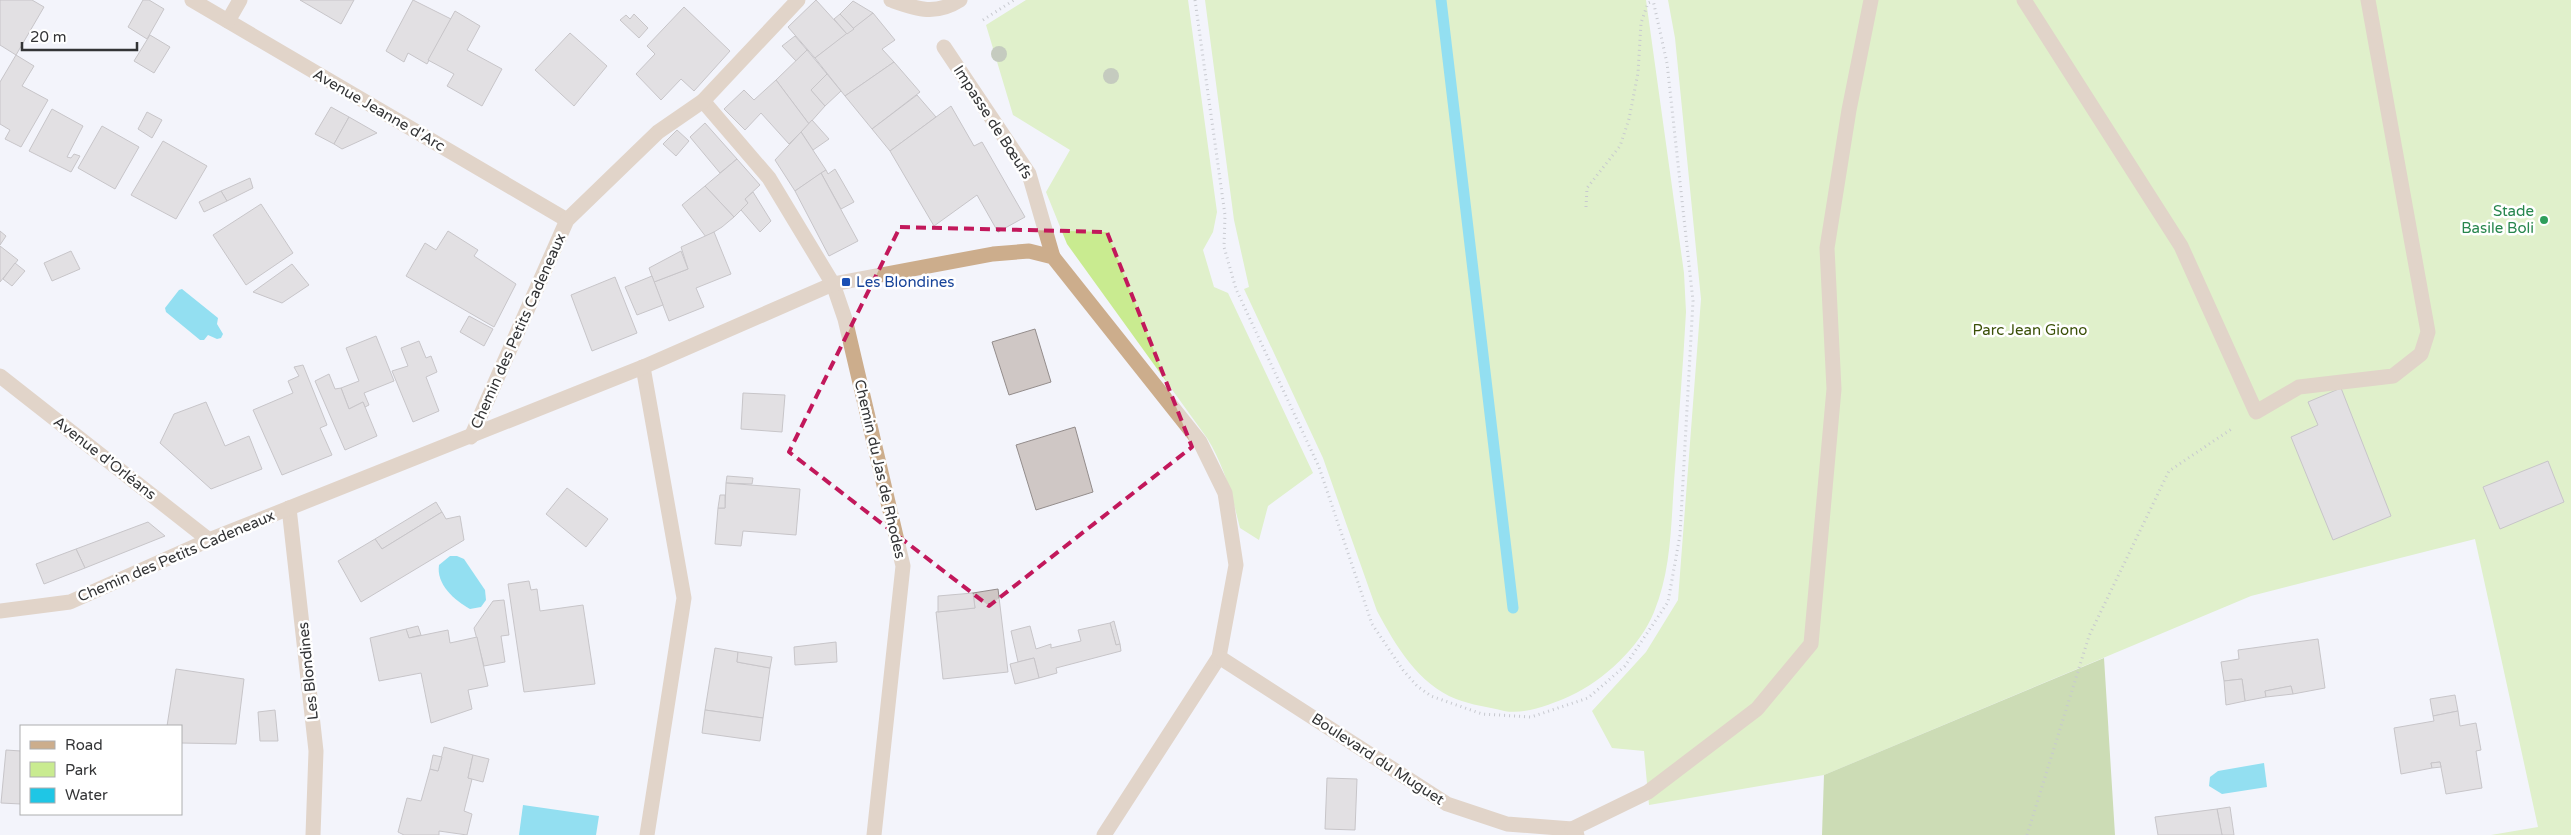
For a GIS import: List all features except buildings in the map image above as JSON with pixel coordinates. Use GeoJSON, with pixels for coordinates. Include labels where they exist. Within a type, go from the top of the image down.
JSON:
{"type":"FeatureCollection","features":[{"type":"Feature","properties":{"kind":"street","name":"Avenue Jeanne d'Arc"},"geometry":{"type":"LineString","coordinates":[[192,0],[567,220]]}},
{"type":"Feature","properties":{"kind":"street"},"geometry":{"type":"LineString","coordinates":[[228,21],[240,0]]}},
{"type":"Feature","properties":{"kind":"street","name":"Chemin des Petits Cadeneaux"},"geometry":{"type":"LineString","coordinates":[[0,611],[70,602],[210,540],[471,437],[567,220],[658,132],[703,101],[798,0]]}},
{"type":"Feature","properties":{"kind":"street"},"geometry":{"type":"LineString","coordinates":[[891,0],[920,11],[949,7],[960,0]]}},
{"type":"Feature","properties":{"kind":"street"},"geometry":{"type":"LineString","coordinates":[[1575,832],[1648,792],[1757,710],[1811,644],[1834,389],[1827,248],[1849,110],[1871,0]]}},
{"type":"Feature","properties":{"kind":"street"},"geometry":{"type":"LineString","coordinates":[[2024,0],[2181,246],[2256,412],[2299,388],[2392,376],[2422,354],[2428,332],[2368,0]]}},
{"type":"Feature","properties":{"kind":"street","name":"Impasse de Bœufs"},"geometry":{"type":"LineString","coordinates":[[944,47],[1029,174],[1053,257]]}},
{"type":"Feature","properties":{"kind":"street","name":"Chemin du Jas de Rhodes"},"geometry":{"type":"LineString","coordinates":[[703,101],[769,178],[834,284],[903,566],[874,835]]}},
{"type":"Feature","properties":{"kind":"street"},"geometry":{"type":"LineString","coordinates":[[471,437],[643,367],[834,284],[993,254],[1029,251],[1053,257],[1200,442],[1225,494],[1236,565],[1219,657],[1104,835]]}},
{"type":"Feature","properties":{"kind":"street"},"geometry":{"type":"LineString","coordinates":[[643,367],[684,598],[647,835]]}},
{"type":"Feature","properties":{"kind":"street","name":"Avenue d'Orléans"},"geometry":{"type":"LineString","coordinates":[[0,376],[210,540]]}},
{"type":"Feature","properties":{"kind":"street","name":"Les Blondines"},"geometry":{"type":"LineString","coordinates":[[289,508],[316,752],[314,835]]}},
{"type":"Feature","properties":{"kind":"street","name":"Boulevard du Muguet"},"geometry":{"type":"LineString","coordinates":[[1219,657],[1447,804],[1507,824],[1575,832]]}},
{"type":"Feature","properties":{"kind":"path"},"geometry":{"type":"LineString","coordinates":[[983,20],[1014,0]]}},
{"type":"Feature","properties":{"kind":"path"},"geometry":{"type":"LineString","coordinates":[[1195,0],[1225,214],[1224,247],[1236,289],[1319,467],[1372,624],[1403,670],[1417,686],[1432,696],[1482,714],[1531,717],[1588,698],[1625,666],[1668,602],[1680,536],[1693,301],[1667,63],[1653,1],[1648,3],[1641,23],[1638,73],[1629,119],[1620,146],[1587,188],[1586,207]]}},
{"type":"Feature","properties":{"kind":"path"},"geometry":{"type":"LineString","coordinates":[[2027,835],[2089,636],[2169,470],[2256,412]]}},
{"type":"Feature","properties":{"kind":"highlighted area"},"geometry":{"type":"Polygon","coordinates":[[[900,227],[1107,232],[1192,447],[989,606],[789,452],[900,227]]]}},
{"type":"Feature","properties":{"kind":"green space"},"geometry":{"type":"Polygon","coordinates":[[[1026,0],[1188,0],[1217,212],[1213,232],[1203,250],[1214,287],[1228,293],[1313,473],[1268,506],[1259,540],[1240,528],[1223,470],[1207,438],[1067,244],[1046,192],[1070,150],[1013,115],[986,25],[1026,0]]]}},
{"type":"Feature","properties":{"kind":"green space"},"geometry":{"type":"Polygon","coordinates":[[[1205,0],[1646,0],[1684,273],[1686,312],[1671,532],[1664,581],[1648,625],[1640,638],[1619,662],[1583,690],[1547,705],[1512,712],[1456,699],[1430,684],[1419,674],[1400,650],[1377,611],[1323,458],[1244,289],[1249,287],[1234,220],[1205,0]]]}},
{"type":"Feature","properties":{"kind":"green space","name":"Parc Jean Giono"},"geometry":{"type":"Polygon","coordinates":[[[1668,0],[2571,0],[2571,835],[2491,835],[2538,827],[2475,539],[2251,596],[1824,775],[1649,805],[1644,751],[1612,748],[1592,711],[1646,652],[1678,600],[1701,299],[1675,38],[1668,0]]]}},
{"type":"Feature","properties":{"kind":"green space"},"geometry":{"type":"Polygon","coordinates":[[[2104,658],[2115,835],[1822,835],[1824,775],[2104,658]]]}},
{"type":"Feature","properties":{"kind":"water"},"geometry":{"type":"Polygon","coordinates":[[[182,289],[218,318],[217,324],[223,334],[221,338],[217,339],[208,335],[204,340],[200,340],[166,312],[165,308],[179,290],[182,289]]]}},
{"type":"Feature","properties":{"kind":"water"},"geometry":{"type":"Polygon","coordinates":[[[450,556],[464,559],[485,590],[486,600],[481,607],[470,609],[452,596],[443,585],[440,579],[439,565],[450,556]]]}},
{"type":"Feature","properties":{"kind":"water"},"geometry":{"type":"Polygon","coordinates":[[[2264,763],[2267,787],[2222,794],[2209,786],[2210,777],[2218,771],[2264,763]]]}},
{"type":"Feature","properties":{"kind":"water"},"geometry":{"type":"Polygon","coordinates":[[[523,805],[599,816],[596,835],[519,835],[523,805]]]}},
{"type":"Feature","properties":{"kind":"waterway"},"geometry":{"type":"LineString","coordinates":[[1441,0],[1513,608]]}},
{"type":"Feature","properties":{"kind":"place","name":"Stade Basile Boli"},"geometry":{"type":"Point","coordinates":[2544,220]}},
{"type":"Feature","properties":{"kind":"place","name":"Les Blondines"},"geometry":{"type":"Point","coordinates":[846,282]}}]}
